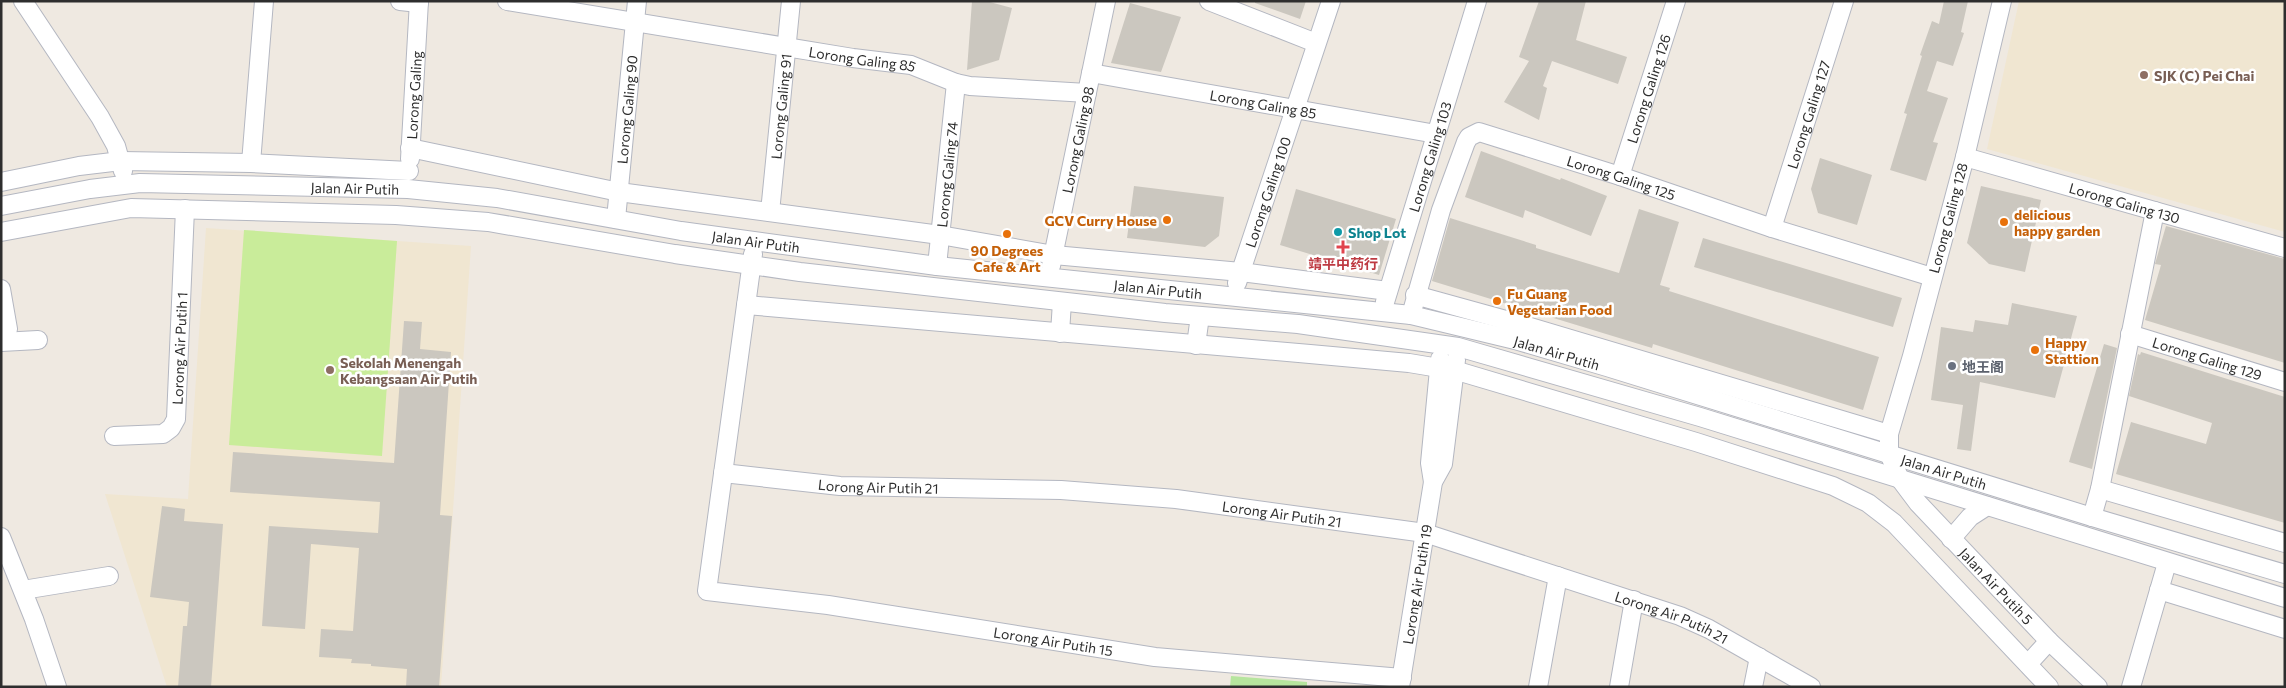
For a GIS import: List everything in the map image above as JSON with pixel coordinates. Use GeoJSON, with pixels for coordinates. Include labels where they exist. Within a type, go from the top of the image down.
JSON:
{"type":"FeatureCollection","features":[{"type":"Feature","properties":{"kind":"street"},"geometry":{"type":"LineString","coordinates":[[24,1],[100,117],[116,146],[131,208]]}},
{"type":"Feature","properties":{"kind":"street"},"geometry":{"type":"LineString","coordinates":[[251,163],[264,1]]}},
{"type":"Feature","properties":{"kind":"street"},"geometry":{"type":"LineString","coordinates":[[400,1],[419,2]]}},
{"type":"Feature","properties":{"kind":"street","name":"Lorong Galing 85"},"geometry":{"type":"LineString","coordinates":[[507,1],[911,65],[956,83],[987,88],[1087,93]]}},
{"type":"Feature","properties":{"kind":"street","name":"Lorong Galing 90"},"geometry":{"type":"LineString","coordinates":[[616,219],[638,1]]}},
{"type":"Feature","properties":{"kind":"street","name":"Lorong Galing 91"},"geometry":{"type":"LineString","coordinates":[[770,212],[785,46],[791,1]]}},
{"type":"Feature","properties":{"kind":"street","name":"Lorong Galing 98"},"geometry":{"type":"LineString","coordinates":[[1049,278],[1106,1]]}},
{"type":"Feature","properties":{"kind":"street"},"geometry":{"type":"LineString","coordinates":[[1209,1],[1316,43]]}},
{"type":"Feature","properties":{"kind":"street","name":"Lorong Galing 100"},"geometry":{"type":"LineString","coordinates":[[1233,296],[1331,1]]}},
{"type":"Feature","properties":{"kind":"street","name":"Lorong Galing 103"},"geometry":{"type":"LineString","coordinates":[[1383,312],[1477,1]]}},
{"type":"Feature","properties":{"kind":"street","name":"Lorong Galing 126"},"geometry":{"type":"LineString","coordinates":[[1620,176],[1676,1]]}},
{"type":"Feature","properties":{"kind":"street","name":"Lorong Galing 127"},"geometry":{"type":"LineString","coordinates":[[1772,228],[1844,1]]}},
{"type":"Feature","properties":{"kind":"street","name":"Lorong Galing 128"},"geometry":{"type":"LineString","coordinates":[[1889,454],[1889,434],[1912,356],[1965,157],[2002,1]]}},
{"type":"Feature","properties":{"kind":"street","name":"Lorong Galing"},"geometry":{"type":"LineString","coordinates":[[408,189],[419,2]]}},
{"type":"Feature","properties":{"kind":"street","name":"Lorong Galing 85"},"geometry":{"type":"LineString","coordinates":[[1091,73],[1436,134]]}},
{"type":"Feature","properties":{"kind":"street","name":"Lorong Galing 74"},"geometry":{"type":"LineString","coordinates":[[937,266],[956,83]]}},
{"type":"Feature","properties":{"kind":"street","name":"Lorong Galing 125"},"geometry":{"type":"LineString","coordinates":[[1416,296],[1441,210],[1466,142],[1474,133],[1487,133],[1772,228],[1932,278]]}},
{"type":"Feature","properties":{"kind":"street"},"geometry":{"type":"LineString","coordinates":[[410,148],[619,192],[940,235],[1054,255],[1240,272],[1388,291]]}},
{"type":"Feature","properties":{"kind":"street","name":"Lorong Galing 130"},"geometry":{"type":"LineString","coordinates":[[1965,157],[2285,248]]}},
{"type":"Feature","properties":{"kind":"street"},"geometry":{"type":"LineString","coordinates":[[1,182],[79,166],[121,161],[251,163],[409,171]]}},
{"type":"Feature","properties":{"kind":"street","name":"Jalan Air Putih"},"geometry":{"type":"LineString","coordinates":[[1,206],[126,184],[408,189],[497,198],[681,231],[937,266],[1411,315],[1453,324],[1608,366],[2092,517],[2285,574]]}},
{"type":"Feature","properties":{"kind":"street","name":"Jalan Air Putih"},"geometry":{"type":"LineString","coordinates":[[1,232],[131,208],[396,215],[488,222],[751,264],[1062,302],[1298,324],[1450,346],[1700,417],[2285,598]]}},
{"type":"Feature","properties":{"kind":"street","name":"Lorong Air Putih 1"},"geometry":{"type":"LineString","coordinates":[[114,436],[163,434],[171,428],[176,419],[185,209]]}},
{"type":"Feature","properties":{"kind":"street"},"geometry":{"type":"LineString","coordinates":[[2092,517],[2100,489],[2155,210]]}},
{"type":"Feature","properties":{"kind":"street"},"geometry":{"type":"LineString","coordinates":[[723,473],[754,241]]}},
{"type":"Feature","properties":{"kind":"street"},"geometry":{"type":"LineString","coordinates":[[1115,284],[1116,261]]}},
{"type":"Feature","properties":{"kind":"street"},"geometry":{"type":"LineString","coordinates":[[1,289],[8,329],[1,341]]}},
{"type":"Feature","properties":{"kind":"street"},"geometry":{"type":"LineString","coordinates":[[1411,315],[1416,296],[1529,327],[1889,434]]}},
{"type":"Feature","properties":{"kind":"street"},"geometry":{"type":"LineString","coordinates":[[1060,333],[1062,302]]}},
{"type":"Feature","properties":{"kind":"street"},"geometry":{"type":"LineString","coordinates":[[746,305],[1349,358],[1447,369],[1696,442],[1842,490],[1868,502],[1894,523],[2049,687]]}},
{"type":"Feature","properties":{"kind":"street"},"geometry":{"type":"LineString","coordinates":[[1196,346],[1200,316]]}},
{"type":"Feature","properties":{"kind":"street","name":"Lorong Air Putih 19"},"geometry":{"type":"LineString","coordinates":[[1401,682],[1433,482],[1443,464],[1447,369],[1453,324]]}},
{"type":"Feature","properties":{"kind":"street","name":"Lorong Galing 129"},"geometry":{"type":"LineString","coordinates":[[2130,334],[2285,382]]}},
{"type":"Feature","properties":{"kind":"street"},"geometry":{"type":"LineString","coordinates":[[1,341],[38,340]]}},
{"type":"Feature","properties":{"kind":"street"},"geometry":{"type":"LineString","coordinates":[[1696,442],[1700,417]]}},
{"type":"Feature","properties":{"kind":"street","name":"Jalan Air Putih 5"},"geometry":{"type":"LineString","coordinates":[[1889,454],[1900,479],[1918,503],[1951,540],[2049,641],[2098,687]]}},
{"type":"Feature","properties":{"kind":"street","name":"Lorong Air Putih 21"},"geometry":{"type":"LineString","coordinates":[[723,473],[840,486],[1061,490],[1176,500],[1425,533],[1634,600],[1702,626],[1810,687]]}},
{"type":"Feature","properties":{"kind":"street","name":"Lorong Air Putih 15"},"geometry":{"type":"LineString","coordinates":[[723,473],[707,591],[838,607],[1155,657],[1401,682]]}},
{"type":"Feature","properties":{"kind":"street"},"geometry":{"type":"LineString","coordinates":[[2100,489],[2285,543]]}},
{"type":"Feature","properties":{"kind":"street"},"geometry":{"type":"LineString","coordinates":[[1951,540],[1970,516],[1987,506]]}},
{"type":"Feature","properties":{"kind":"street"},"geometry":{"type":"LineString","coordinates":[[1,538],[23,590],[57,687]]}},
{"type":"Feature","properties":{"kind":"street"},"geometry":{"type":"LineString","coordinates":[[2131,687],[2167,563]]}},
{"type":"Feature","properties":{"kind":"street"},"geometry":{"type":"LineString","coordinates":[[23,590],[109,576]]}},
{"type":"Feature","properties":{"kind":"street"},"geometry":{"type":"LineString","coordinates":[[1538,687],[1558,576]]}},
{"type":"Feature","properties":{"kind":"street"},"geometry":{"type":"LineString","coordinates":[[2159,590],[2285,629]]}},
{"type":"Feature","properties":{"kind":"street"},"geometry":{"type":"LineString","coordinates":[[1619,687],[1634,600]]}},
{"type":"Feature","properties":{"kind":"street"},"geometry":{"type":"LineString","coordinates":[[2028,664],[2049,641]]}},
{"type":"Feature","properties":{"kind":"street"},"geometry":{"type":"LineString","coordinates":[[1753,687],[1758,657]]}},
{"type":"Feature","properties":{"kind":"shaded area","name":"SJK (C) Pei Chai"},"geometry":{"type":"Polygon","coordinates":[[[2019,1],[2285,1],[2285,232],[1987,149],[2019,1]]]}},
{"type":"Feature","properties":{"kind":"shaded area","name":"Sekolah Menengah Kebangsaan Air Putih"},"geometry":{"type":"Polygon","coordinates":[[[206,228],[471,246],[441,687],[167,687],[105,494],[188,499],[206,228]]]}},
{"type":"Feature","properties":{"kind":"green space"},"geometry":{"type":"Polygon","coordinates":[[[244,230],[397,241],[382,456],[229,445],[244,230]]]}},
{"type":"Feature","properties":{"kind":"green space"},"geometry":{"type":"Polygon","coordinates":[[[1231,676],[1307,682],[1307,687],[1230,687],[1231,676]]]}},
{"type":"Feature","properties":{"kind":"building"},"geometry":{"type":"Polygon","coordinates":[[[972,1],[986,1],[1012,8],[999,60],[967,70],[972,1]]]}},
{"type":"Feature","properties":{"kind":"building"},"geometry":{"type":"Polygon","coordinates":[[[1255,1],[1306,1],[1300,19],[1255,3],[1255,1]]]}},
{"type":"Feature","properties":{"kind":"building"},"geometry":{"type":"Polygon","coordinates":[[[1539,1],[1586,1],[1576,40],[1627,57],[1618,84],[1552,61],[1543,86],[1547,88],[1539,120],[1504,102],[1529,61],[1519,57],[1539,1]]]}},
{"type":"Feature","properties":{"kind":"building"},"geometry":{"type":"Polygon","coordinates":[[[1944,1],[1968,1],[1961,32],[1964,33],[1953,66],[1937,61],[1927,91],[1948,98],[1933,142],[1938,143],[1926,181],[1890,170],[1907,114],[1904,113],[1922,56],[1920,55],[1932,21],[1939,24],[1944,1]]]}},
{"type":"Feature","properties":{"kind":"building"},"geometry":{"type":"Polygon","coordinates":[[[1130,3],[1181,17],[1161,72],[1111,63],[1130,3]]]}},
{"type":"Feature","properties":{"kind":"building"},"geometry":{"type":"Polygon","coordinates":[[[1481,151],[1607,196],[1591,236],[1525,210],[1523,218],[1465,197],[1481,151]]]}},
{"type":"Feature","properties":{"kind":"building"},"geometry":{"type":"Polygon","coordinates":[[[1820,158],[1872,175],[1857,225],[1818,213],[1811,189],[1820,158]]]}},
{"type":"Feature","properties":{"kind":"building"},"geometry":{"type":"Polygon","coordinates":[[[1134,186],[1224,197],[1219,236],[1205,247],[1127,238],[1134,186]]]}},
{"type":"Feature","properties":{"kind":"building","name":"delicious happy garden"},"geometry":{"type":"Polygon","coordinates":[[[1981,186],[2041,200],[2025,272],[1989,264],[1967,243],[1981,186]]]}},
{"type":"Feature","properties":{"kind":"building","name":"Shop Lot"},"geometry":{"type":"Polygon","coordinates":[[[1296,189],[1396,219],[1379,275],[1280,245],[1296,189]]]}},
{"type":"Feature","properties":{"kind":"building"},"geometry":{"type":"Polygon","coordinates":[[[1639,209],[1679,222],[1660,285],[1670,288],[1669,291],[1879,357],[1863,410],[1653,344],[1652,348],[1432,281],[1450,218],[1536,245],[1536,248],[1619,273],[1639,209]]]}},
{"type":"Feature","properties":{"kind":"building"},"geometry":{"type":"Polygon","coordinates":[[[2166,226],[2285,259],[2285,363],[2145,320],[2161,265],[2155,264],[2166,226]]]}},
{"type":"Feature","properties":{"kind":"building"},"geometry":{"type":"Polygon","coordinates":[[[1703,238],[1902,298],[1893,327],[1694,267],[1703,238]]]}},
{"type":"Feature","properties":{"kind":"building"},"geometry":{"type":"Polygon","coordinates":[[[2012,303],[2077,316],[2055,398],[1980,382],[1971,451],[1957,449],[1963,405],[1931,400],[1941,327],[1973,332],[1975,320],[2008,325],[2012,303]]]}},
{"type":"Feature","properties":{"kind":"building"},"geometry":{"type":"Polygon","coordinates":[[[404,321],[422,322],[420,349],[451,352],[440,515],[452,516],[439,687],[406,687],[407,669],[351,663],[352,659],[319,657],[321,629],[353,631],[359,548],[311,544],[305,629],[262,626],[269,526],[378,533],[380,502],[230,492],[233,452],[394,463],[404,321]]]}},
{"type":"Feature","properties":{"kind":"building"},"geometry":{"type":"Polygon","coordinates":[[[2104,344],[2117,348],[2092,469],[2069,462],[2104,344]]]}},
{"type":"Feature","properties":{"kind":"building"},"geometry":{"type":"Polygon","coordinates":[[[2141,352],[2285,397],[2285,523],[2116,474],[2131,422],[2206,444],[2212,423],[2129,396],[2138,354],[2140,355],[2141,352]]]}},
{"type":"Feature","properties":{"kind":"building"},"geometry":{"type":"Polygon","coordinates":[[[162,506],[185,509],[184,521],[223,524],[211,687],[178,687],[183,626],[187,626],[189,602],[150,597],[162,506]]]}},
{"type":"Feature","properties":{"kind":"place","name":"SJK (C) Pei Chai"},"geometry":{"type":"Point","coordinates":[2144,75]}},
{"type":"Feature","properties":{"kind":"place","name":"GCV Curry House"},"geometry":{"type":"Point","coordinates":[1167,220]}},
{"type":"Feature","properties":{"kind":"place","name":"delicious happy garden"},"geometry":{"type":"Point","coordinates":[2004,222]}},
{"type":"Feature","properties":{"kind":"place","name":"Shop Lot"},"geometry":{"type":"Point","coordinates":[1338,232]}},
{"type":"Feature","properties":{"kind":"place","name":"90 Degrees Cafe & Art"},"geometry":{"type":"Point","coordinates":[1007,234]}},
{"type":"Feature","properties":{"kind":"place","name":"靖平中药行"},"geometry":{"type":"Point","coordinates":[1343,247]}},
{"type":"Feature","properties":{"kind":"place","name":"Fu Guang Vegetarian Food"},"geometry":{"type":"Point","coordinates":[1497,301]}},
{"type":"Feature","properties":{"kind":"place","name":"Happy Stattion"},"geometry":{"type":"Point","coordinates":[2035,350]}},
{"type":"Feature","properties":{"kind":"place","name":"地王阁"},"geometry":{"type":"Point","coordinates":[1952,366]}},
{"type":"Feature","properties":{"kind":"place","name":"Sekolah Menengah Kebangsaan Air Putih"},"geometry":{"type":"Point","coordinates":[330,370]}}]}
